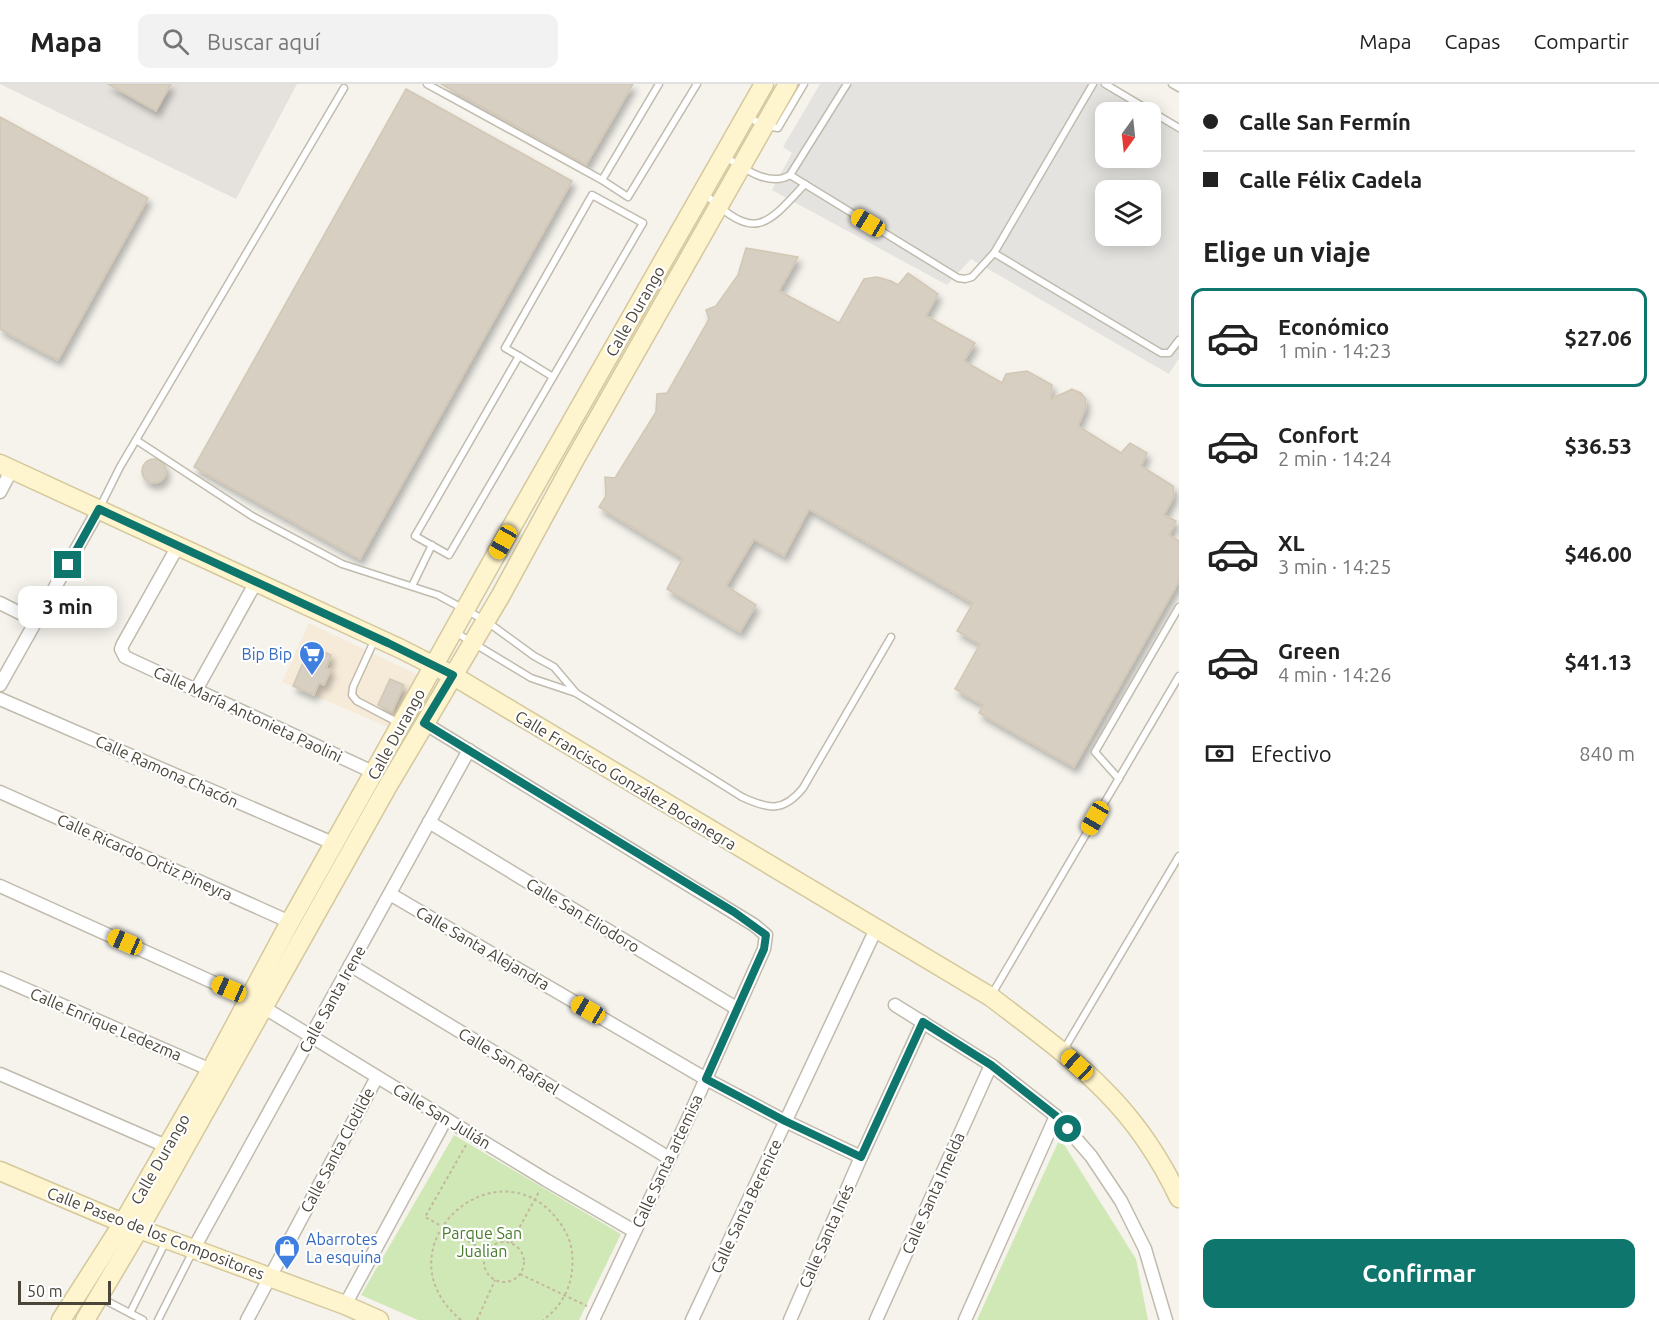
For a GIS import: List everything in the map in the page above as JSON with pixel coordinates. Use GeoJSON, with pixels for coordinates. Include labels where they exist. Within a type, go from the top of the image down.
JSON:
{"type":"FeatureCollection","features":[{"type":"Feature","properties":{"kind":"main road","name":"Calle Durango"},"geometry":{"type":"LineString","coordinates":[[61,1320],[131,1226],[257,1003],[290,922],[764,84]]}},
{"type":"Feature","properties":{"kind":"main road","name":"Calle Durango"},"geometry":{"type":"LineString","coordinates":[[85,1320],[99,1297],[166,1146],[211,1070],[257,1003],[350,856],[424,723],[486,621],[788,84]]}},
{"type":"Feature","properties":{"kind":"main road","name":"Calle Francisco González Bocanegra"},"geometry":{"type":"LineString","coordinates":[[6,466],[376,637],[453,675],[991,997],[1062,1052],[1107,1092],[1167,1173],[1179,1198]]}},
{"type":"Feature","properties":{"kind":"main road","name":"Calle Paseo de los Compositores"},"geometry":{"type":"LineString","coordinates":[[0,1171],[131,1226],[345,1305],[379,1320]]}},
{"type":"Feature","properties":{"kind":"street"},"geometry":{"type":"LineString","coordinates":[[0,492],[6,466]]}},
{"type":"Feature","properties":{"kind":"street"},"geometry":{"type":"LineString","coordinates":[[0,685],[99,509]]}},
{"type":"Feature","properties":{"kind":"street","name":"Calle María Antonieta Paolini"},"geometry":{"type":"LineString","coordinates":[[178,546],[123,644],[122,654],[130,660],[375,773]]}},
{"type":"Feature","properties":{"kind":"street"},"geometry":{"type":"LineString","coordinates":[[196,690],[256,582]]}},
{"type":"Feature","properties":{"kind":"street"},"geometry":{"type":"LineString","coordinates":[[0,603],[36,621]]}},
{"type":"Feature","properties":{"kind":"street","name":"Calle Ramona Chacón"},"geometry":{"type":"LineString","coordinates":[[0,699],[335,844]]}},
{"type":"Feature","properties":{"kind":"street"},"geometry":{"type":"LineString","coordinates":[[424,723],[469,750]]}},
{"type":"Feature","properties":{"kind":"street","name":"Calle Santa Irene"},"geometry":{"type":"LineString","coordinates":[[194,1248],[469,750]]}},
{"type":"Feature","properties":{"kind":"street","name":"Calle Santa artemisa"},"geometry":{"type":"LineString","coordinates":[[469,750],[744,919],[766,935],[764,949],[706,1079],[595,1316]]}},
{"type":"Feature","properties":{"kind":"street","name":"Calle Ricardo Ortiz Pineyra"},"geometry":{"type":"LineString","coordinates":[[0,792],[290,922]]}},
{"type":"Feature","properties":{"kind":"street","name":"Calle San Eliodoro"},"geometry":{"type":"LineString","coordinates":[[429,822],[736,1008]]}},
{"type":"Feature","properties":{"kind":"street","name":"Calle San Julián"},"geometry":{"type":"LineString","coordinates":[[0,886],[257,1003],[546,1180],[634,1231]]}},
{"type":"Feature","properties":{"kind":"street","name":"Calle Santa Alejandra"},"geometry":{"type":"LineString","coordinates":[[390,894],[706,1079],[785,1121],[861,1157]]}},
{"type":"Feature","properties":{"kind":"street","name":"Calle Santa Berenice"},"geometry":{"type":"LineString","coordinates":[[695,1319],[876,929]]}},
{"type":"Feature","properties":{"kind":"street","name":"Calle San Rafael"},"geometry":{"type":"LineString","coordinates":[[350,965],[669,1158]]}},
{"type":"Feature","properties":{"kind":"street","name":"Calle Enrique Ledezma"},"geometry":{"type":"LineString","coordinates":[[0,978],[211,1070]]}},
{"type":"Feature","properties":{"kind":"street"},"geometry":{"type":"LineString","coordinates":[[895,1005],[991,1065],[1056,1116],[1091,1156],[1121,1201],[1145,1249],[1166,1320]]}},
{"type":"Feature","properties":{"kind":"street","name":"Calle Santa Inés"},"geometry":{"type":"LineString","coordinates":[[790,1320],[923,1022]]}},
{"type":"Feature","properties":{"kind":"street","name":"Calle Santa Imelda"},"geometry":{"type":"LineString","coordinates":[[876,1320],[991,1065]]}},
{"type":"Feature","properties":{"kind":"street"},"geometry":{"type":"LineString","coordinates":[[0,1074],[166,1146]]}},
{"type":"Feature","properties":{"kind":"street","name":"Calle Santa Clotilde"},"geometry":{"type":"LineString","coordinates":[[247,1320],[377,1077]]}},
{"type":"Feature","properties":{"kind":"street"},"geometry":{"type":"LineString","coordinates":[[965,1320],[1056,1116]]}},
{"type":"Feature","properties":{"kind":"street"},"geometry":{"type":"LineString","coordinates":[[345,1305],[447,1119]]}},
{"type":"Feature","properties":{"kind":"lane"},"geometry":{"type":"LineString","coordinates":[[427,84],[628,196],[697,84]]}},
{"type":"Feature","properties":{"kind":"lane"},"geometry":{"type":"LineString","coordinates":[[602,180],[659,84]]}},
{"type":"Feature","properties":{"kind":"lane"},"geometry":{"type":"LineString","coordinates":[[746,116],[765,126],[774,129],[779,127],[804,84]]}},
{"type":"Feature","properties":{"kind":"lane"},"geometry":{"type":"LineString","coordinates":[[723,156],[774,181],[784,179],[790,175],[847,84]]}},
{"type":"Feature","properties":{"kind":"lane"},"geometry":{"type":"LineString","coordinates":[[790,175],[958,278],[972,277],[994,253],[1093,84]]}},
{"type":"Feature","properties":{"kind":"lane"},"geometry":{"type":"LineString","coordinates":[[1105,84],[1179,128]]}},
{"type":"Feature","properties":{"kind":"lane"},"geometry":{"type":"LineString","coordinates":[[1172,84],[1179,88]]}},
{"type":"Feature","properties":{"kind":"lane"},"geometry":{"type":"LineString","coordinates":[[99,509],[120,467],[344,88]]}},
{"type":"Feature","properties":{"kind":"lane"},"geometry":{"type":"LineString","coordinates":[[702,192],[719,208],[745,222],[758,225],[775,216],[805,184]]}},
{"type":"Feature","properties":{"kind":"lane"},"geometry":{"type":"LineString","coordinates":[[519,356],[415,536],[449,555],[643,223],[591,195],[505,348],[519,356],[553,377]]}},
{"type":"Feature","properties":{"kind":"lane"},"geometry":{"type":"LineString","coordinates":[[994,253],[1161,353],[1169,353],[1179,340]]}},
{"type":"Feature","properties":{"kind":"lane"},"geometry":{"type":"LineString","coordinates":[[136,440],[252,516],[342,564],[438,595],[486,621],[534,656],[554,667],[576,693]]}},
{"type":"Feature","properties":{"kind":"lane"},"geometry":{"type":"LineString","coordinates":[[412,586],[432,545]]}},
{"type":"Feature","properties":{"kind":"lane"},"geometry":{"type":"LineString","coordinates":[[1119,778],[1095,752],[1179,607]]}},
{"type":"Feature","properties":{"kind":"lane"},"geometry":{"type":"LineString","coordinates":[[454,632],[531,678],[576,693],[742,797],[763,806],[775,808],[788,803],[803,788],[891,637]]}},
{"type":"Feature","properties":{"kind":"lane"},"geometry":{"type":"LineString","coordinates":[[376,637],[353,687],[352,695],[357,700],[402,724]]}},
{"type":"Feature","properties":{"kind":"lane"},"geometry":{"type":"LineString","coordinates":[[991,997],[1179,676]]}},
{"type":"Feature","properties":{"kind":"lane"},"geometry":{"type":"LineString","coordinates":[[1062,1052],[1179,856]]}},
{"type":"Feature","properties":{"kind":"lane"},"geometry":{"type":"LineString","coordinates":[[129,1313],[167,1239]]}},
{"type":"Feature","properties":{"kind":"lane"},"geometry":{"type":"LineString","coordinates":[[158,1320],[194,1248]]}},
{"type":"Feature","properties":{"kind":"lane"},"geometry":{"type":"LineString","coordinates":[[99,1297],[143,1320]]}},
{"type":"Feature","properties":{"kind":"path"},"geometry":{"type":"LineString","coordinates":[[468,1142],[425,1217],[486,1251]]}},
{"type":"Feature","properties":{"kind":"path"},"geometry":{"type":"LineString","coordinates":[[511,1243],[546,1180]]}},
{"type":"Feature","properties":{"kind":"path"},"geometry":{"type":"LineString","coordinates":[[461,1320],[450,1310],[435,1284],[432,1254],[442,1226],[453,1213],[467,1202],[483,1195],[500,1192],[518,1194],[535,1200],[548,1209],[559,1220],[570,1242],[573,1265],[571,1281],[566,1295],[553,1313],[543,1320]]}},
{"type":"Feature","properties":{"kind":"path"},"geometry":{"type":"LineString","coordinates":[[497,1242],[511,1243],[523,1256],[524,1262],[520,1274],[512,1281],[495,1280],[485,1271],[483,1264],[486,1251],[497,1242]]}},
{"type":"Feature","properties":{"kind":"path"},"geometry":{"type":"LineString","coordinates":[[520,1274],[566,1295],[595,1316]]}},
{"type":"Feature","properties":{"kind":"path"},"geometry":{"type":"LineString","coordinates":[[477,1320],[495,1280]]}},
{"type":"Feature","properties":{"kind":"shaded area"},"geometry":{"type":"Polygon","coordinates":[[[0,84],[297,84],[236,199],[0,84]]]}},
{"type":"Feature","properties":{"kind":"shaded area"},"geometry":{"type":"Polygon","coordinates":[[[820,84],[1111,84],[1141,102],[1095,102],[1095,168],[1161,168],[1161,114],[1179,125],[1179,358],[1169,374],[971,259],[947,285],[772,190],[792,153],[783,147],[820,84]]]}},
{"type":"Feature","properties":{"kind":"shaded area"},"geometry":{"type":"Polygon","coordinates":[[[309,623],[418,675],[388,727],[282,682],[309,623]]]}},
{"type":"Feature","properties":{"kind":"green space","name":"Parque San Jualian"},"geometry":{"type":"Polygon","coordinates":[[[454,1135],[621,1234],[579,1320],[418,1320],[361,1295],[454,1135]]]}},
{"type":"Feature","properties":{"kind":"green space"},"geometry":{"type":"Polygon","coordinates":[[[1060,1138],[1136,1259],[1148,1320],[977,1320],[1060,1138]]]}},
{"type":"Feature","properties":{"kind":"building"},"geometry":{"type":"Polygon","coordinates":[[[108,84],[171,84],[156,111],[108,84]]]}},
{"type":"Feature","properties":{"kind":"building"},"geometry":{"type":"Polygon","coordinates":[[[441,84],[633,84],[586,165],[441,84]]]}},
{"type":"Feature","properties":{"kind":"building"},"geometry":{"type":"Polygon","coordinates":[[[406,89],[572,181],[360,559],[194,467],[406,89]]]}},
{"type":"Feature","properties":{"kind":"building"},"geometry":{"type":"Polygon","coordinates":[[[0,117],[148,198],[58,360],[0,329],[0,117]]]}},
{"type":"Feature","properties":{"kind":"building"},"geometry":{"type":"Polygon","coordinates":[[[746,248],[798,257],[779,291],[839,323],[864,279],[877,277],[898,285],[908,273],[938,294],[926,316],[975,343],[964,361],[1002,383],[1006,374],[1027,371],[1052,385],[1051,399],[1072,389],[1081,393],[1085,398],[1086,407],[1078,426],[1121,453],[1130,443],[1147,453],[1141,466],[1173,486],[1174,496],[1164,515],[1176,521],[1169,535],[1179,541],[1179,581],[1074,767],[979,713],[983,705],[955,689],[980,644],[957,631],[973,603],[809,509],[784,556],[754,539],[726,586],[756,605],[740,632],[667,589],[683,558],[599,507],[606,496],[605,477],[615,478],[656,412],[657,394],[667,393],[709,319],[706,310],[716,306],[738,275],[746,248]]]}},
{"type":"Feature","properties":{"kind":"building"},"geometry":{"type":"Polygon","coordinates":[[[154,459],[162,463],[166,471],[162,479],[154,483],[146,479],[142,471],[146,463],[154,459]]]}},
{"type":"Feature","properties":{"kind":"building","name":"Bip Bip"},"geometry":{"type":"Polygon","coordinates":[[[310,646],[331,655],[326,668],[331,670],[324,685],[319,683],[314,695],[293,686],[310,646]]]}},
{"type":"Feature","properties":{"kind":"building"},"geometry":{"type":"Polygon","coordinates":[[[390,679],[404,685],[392,712],[378,705],[390,679]]]}},
{"type":"Feature","properties":{"kind":"place","name":"Bip Bip"},"geometry":{"type":"Point","coordinates":[312,677]}},
{"type":"Feature","properties":{"kind":"place","name":"Abarrotes La esquina"},"geometry":{"type":"Point","coordinates":[287,1271]}},
{"type":"Feature","properties":{"kind":"route"},"geometry":{"type":"LineString","coordinates":[[68,565],[99,509],[453,675],[424,723],[734,912],[766,935],[764,949],[706,1079],[785,1121],[861,1157],[923,1022],[991,1065],[1056,1116],[1068,1129]]}}]}
